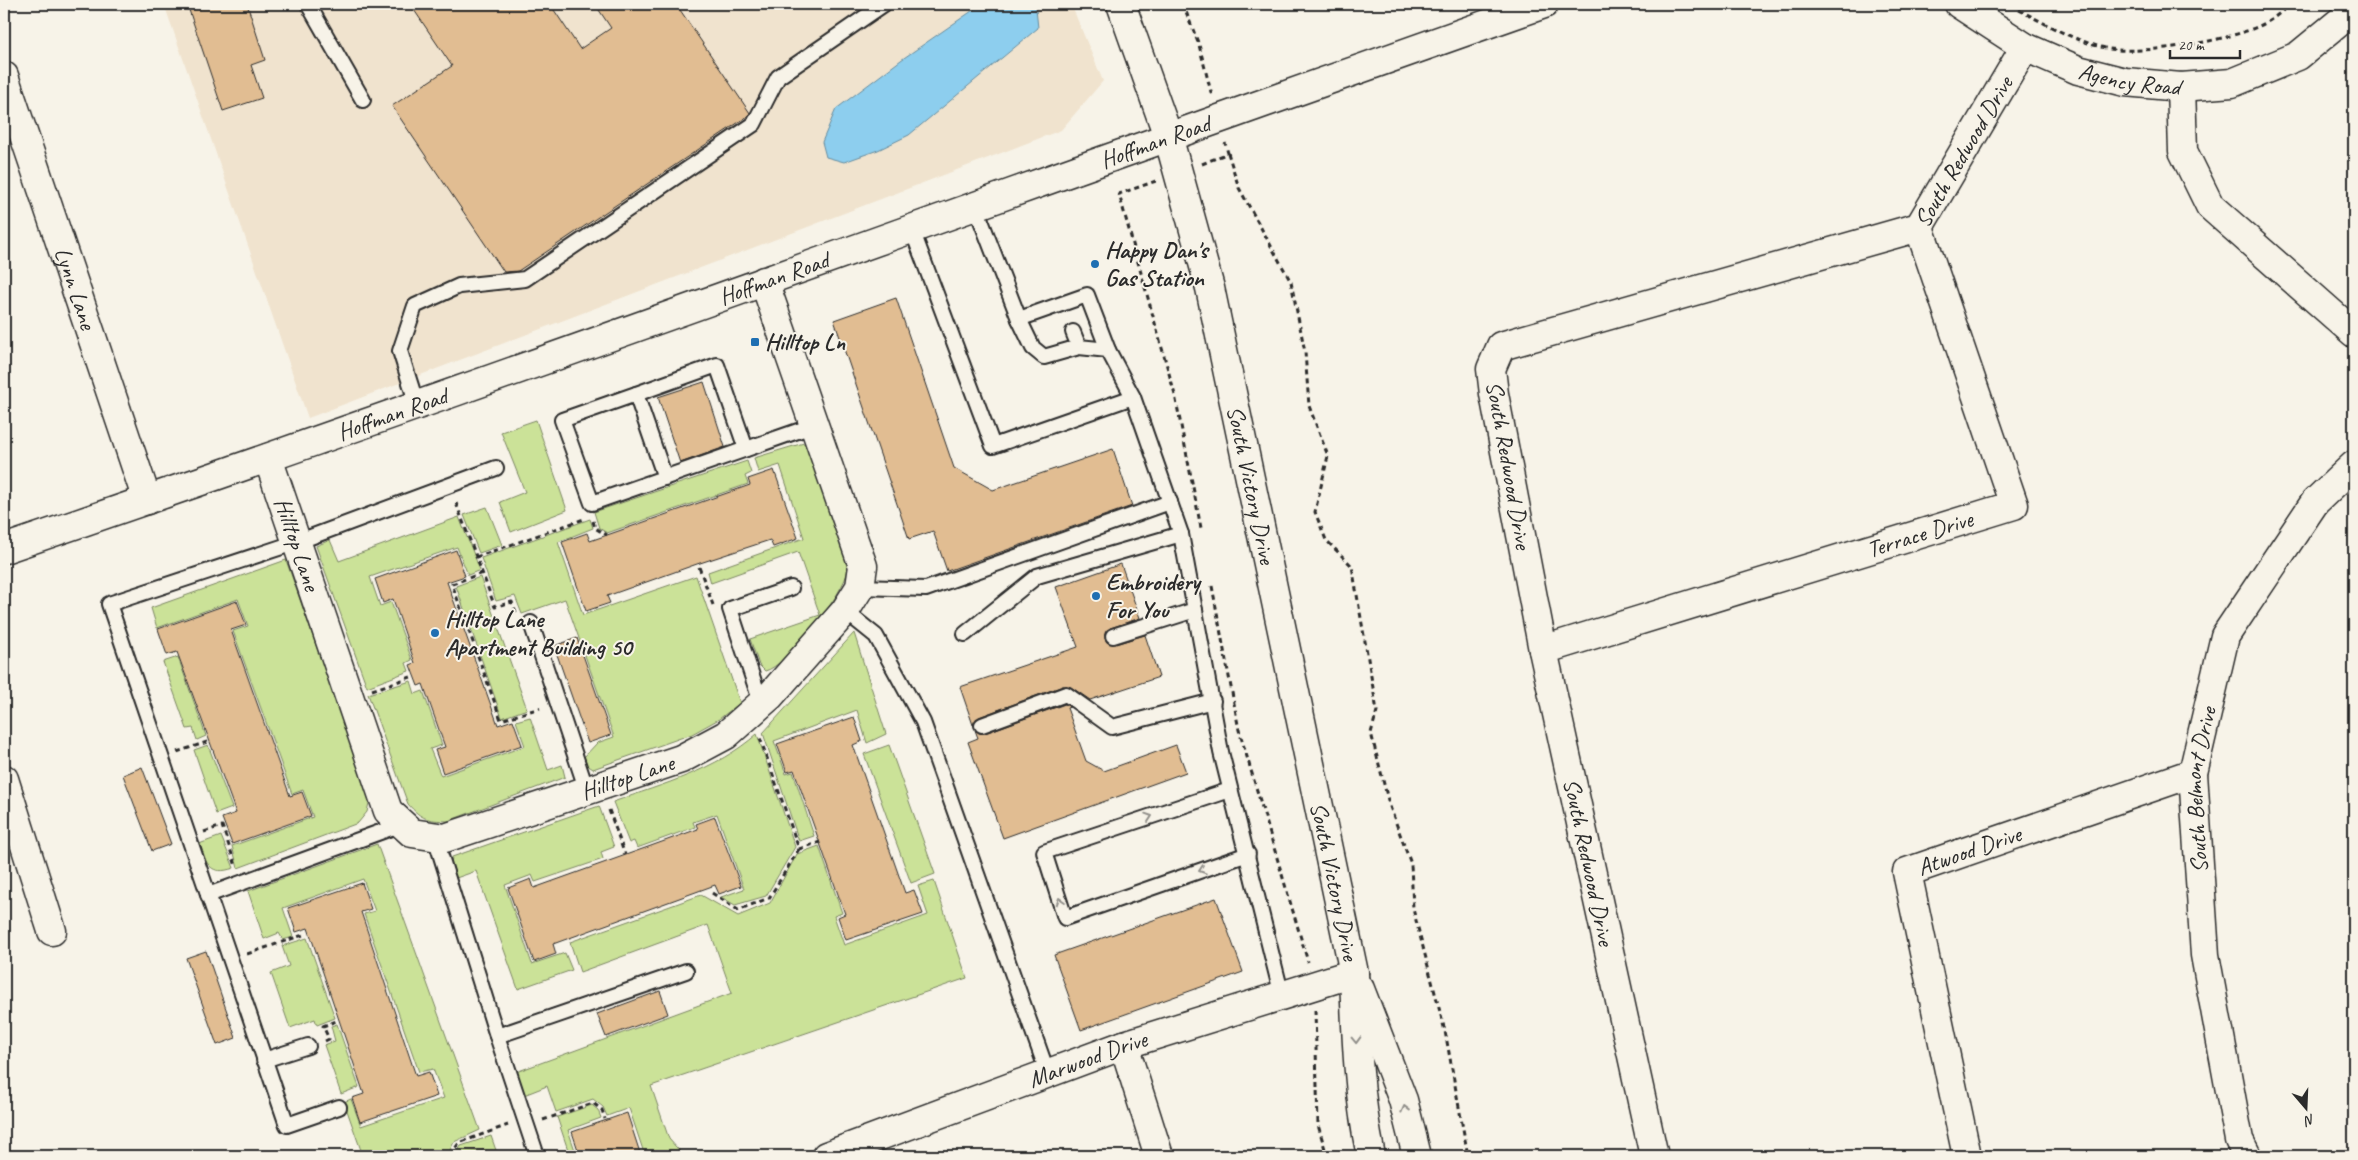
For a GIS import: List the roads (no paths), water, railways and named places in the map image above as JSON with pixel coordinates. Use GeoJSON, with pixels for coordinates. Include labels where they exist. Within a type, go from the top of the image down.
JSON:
{"type":"FeatureCollection","features":[{"type":"Feature","properties":{"kind":"street","name":"South Victory Drive"},"geometry":{"type":"LineString","coordinates":[[1121,4],[1168,136],[1217,317],[1354,973],[1403,1100],[1417,1156]]}},
{"type":"Feature","properties":{"kind":"street","name":"Hoffman Road"},"geometry":{"type":"LineString","coordinates":[[4,549],[268,458],[911,227],[1544,4]]}},
{"type":"Feature","properties":{"kind":"street","name":"Agency Road"},"geometry":{"type":"LineString","coordinates":[[1959,4],[2025,47],[2078,70],[2125,82],[2180,87],[2183,151],[2210,206],[2354,334]]}},
{"type":"Feature","properties":{"kind":"street"},"geometry":{"type":"LineString","coordinates":[[2180,87],[2232,83],[2298,56],[2354,10]]}},
{"type":"Feature","properties":{"kind":"street","name":"South Redwood Drive"},"geometry":{"type":"LineString","coordinates":[[1654,1156],[1543,650],[1494,394],[1491,369],[1501,346],[1920,227],[2025,47]]}},
{"type":"Feature","properties":{"kind":"street","name":"Lynn Lane"},"geometry":{"type":"LineString","coordinates":[[4,76],[147,500]]}},
{"type":"Feature","properties":{"kind":"street","name":"Terrace Drive"},"geometry":{"type":"LineString","coordinates":[[1543,650],[2014,505],[1920,227]]}},
{"type":"Feature","properties":{"kind":"street","name":"Hilltop Lane"},"geometry":{"type":"LineString","coordinates":[[268,458],[388,811],[412,833],[445,838],[681,759],[726,735],[756,708],[845,611],[860,587],[863,566],[764,281]]}},
{"type":"Feature","properties":{"kind":"street","name":"South Belmont Drive"},"geometry":{"type":"LineString","coordinates":[[2247,1156],[2239,1140],[2205,955],[2193,773],[2225,636],[2315,502],[2354,465]]}},
{"type":"Feature","properties":{"kind":"street","name":"Atwood Drive"},"geometry":{"type":"LineString","coordinates":[[1967,1156],[1907,872],[2193,773]]}},
{"type":"Feature","properties":{"kind":"street"},"geometry":{"type":"LineString","coordinates":[[4,779],[52,931]]}},
{"type":"Feature","properties":{"kind":"street","name":"South Victory Drive"},"geometry":{"type":"LineString","coordinates":[[1354,973],[1356,1057],[1362,1116],[1371,1156]]}},
{"type":"Feature","properties":{"kind":"street","name":"Marwood Drive"},"geometry":{"type":"LineString","coordinates":[[826,1156],[1124,1045],[1354,973]]}},
{"type":"Feature","properties":{"kind":"street"},"geometry":{"type":"LineString","coordinates":[[1124,1045],[1159,1156]]}},
{"type":"Feature","properties":{"kind":"lane"},"geometry":{"type":"LineString","coordinates":[[308,4],[363,100]]}},
{"type":"Feature","properties":{"kind":"lane"},"geometry":{"type":"LineString","coordinates":[[417,405],[400,351],[415,306],[459,286],[525,279],[754,124],[778,77],[884,4]]}},
{"type":"Feature","properties":{"kind":"lane"},"geometry":{"type":"LineString","coordinates":[[975,205],[1019,319],[1033,348],[1044,357],[1079,347],[1108,350]]}},
{"type":"Feature","properties":{"kind":"lane"},"geometry":{"type":"LineString","coordinates":[[911,227],[993,446],[1133,397]]}},
{"type":"Feature","properties":{"kind":"lane"},"geometry":{"type":"LineString","coordinates":[[1019,319],[1064,306],[1087,295],[1108,350],[1133,397],[1181,534],[1221,752],[1282,996]]}},
{"type":"Feature","properties":{"kind":"lane"},"geometry":{"type":"LineString","coordinates":[[1073,332],[1079,347]]}},
{"type":"Feature","properties":{"kind":"lane"},"geometry":{"type":"LineString","coordinates":[[746,449],[717,365],[562,420],[592,503],[815,425]]}},
{"type":"Feature","properties":{"kind":"lane"},"geometry":{"type":"LineString","coordinates":[[636,394],[665,478]]}},
{"type":"Feature","properties":{"kind":"lane"},"geometry":{"type":"LineString","coordinates":[[339,1107],[287,1125],[109,604],[297,542],[496,468]]}},
{"type":"Feature","properties":{"kind":"lane"},"geometry":{"type":"LineString","coordinates":[[860,587],[926,589],[1170,502]]}},
{"type":"Feature","properties":{"kind":"lane"},"geometry":{"type":"LineString","coordinates":[[965,634],[1037,576],[1181,534]]}},
{"type":"Feature","properties":{"kind":"lane"},"geometry":{"type":"LineString","coordinates":[[756,708],[730,609],[791,588]]}},
{"type":"Feature","properties":{"kind":"lane"},"geometry":{"type":"LineString","coordinates":[[1113,636],[1195,610]]}},
{"type":"Feature","properties":{"kind":"lane"},"geometry":{"type":"LineString","coordinates":[[845,611],[876,636],[923,722],[1048,1074]]}},
{"type":"Feature","properties":{"kind":"lane"},"geometry":{"type":"LineString","coordinates":[[531,623],[558,702],[594,788]]}},
{"type":"Feature","properties":{"kind":"lane"},"geometry":{"type":"LineString","coordinates":[[982,725],[1066,694],[1112,727],[1212,701]]}},
{"type":"Feature","properties":{"kind":"lane"},"geometry":{"type":"LineString","coordinates":[[1230,790],[1044,852],[1066,918],[1248,854]]}},
{"type":"Feature","properties":{"kind":"lane"},"geometry":{"type":"LineString","coordinates":[[208,895],[402,824]]}},
{"type":"Feature","properties":{"kind":"lane"},"geometry":{"type":"LineString","coordinates":[[435,837],[497,1036],[537,1156]]}},
{"type":"Feature","properties":{"kind":"lane"},"geometry":{"type":"LineString","coordinates":[[497,1036],[686,972]]}},
{"type":"Feature","properties":{"kind":"lane"},"geometry":{"type":"LineString","coordinates":[[264,1060],[308,1046]]}},
{"type":"Feature","properties":{"kind":"water"},"geometry":{"type":"Polygon","coordinates":[[[982,4],[1033,4],[1036,9],[1038,28],[909,135],[878,150],[844,162],[826,157],[822,142],[836,109],[901,60],[982,4]]]}},
{"type":"Feature","properties":{"kind":"place","name":"Happy Dan's Gas Station"},"geometry":{"type":"Point","coordinates":[1095,264]}},
{"type":"Feature","properties":{"kind":"place","name":"Hilltop Ln"},"geometry":{"type":"Point","coordinates":[755,342]}},
{"type":"Feature","properties":{"kind":"place","name":"Embroidery For You"},"geometry":{"type":"Point","coordinates":[1096,596]}},
{"type":"Feature","properties":{"kind":"place","name":"Hilltop Lane Apartment Building 50"},"geometry":{"type":"Point","coordinates":[435,633]}}]}
